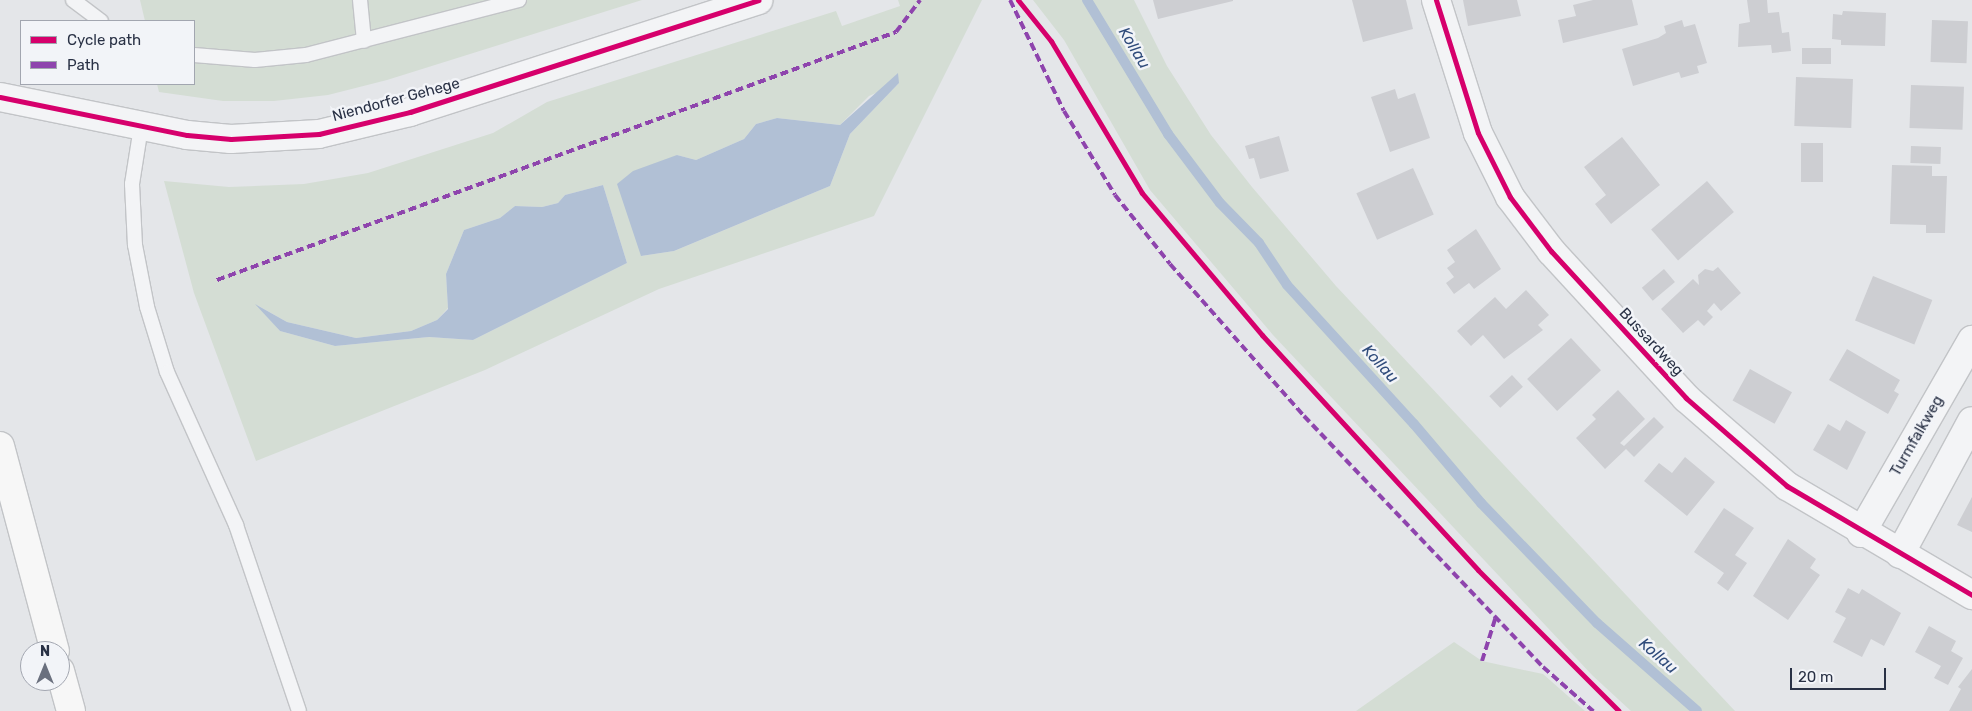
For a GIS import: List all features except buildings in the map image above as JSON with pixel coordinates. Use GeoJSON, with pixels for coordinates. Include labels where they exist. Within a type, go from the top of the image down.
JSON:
{"type":"FeatureCollection","features":[{"type":"Feature","properties":{"kind":"highway"},"geometry":{"type":"LineString","coordinates":[[0,446],[52,641]]}},
{"type":"Feature","properties":{"kind":"highway"},"geometry":{"type":"LineString","coordinates":[[66,691],[71,711]]}},
{"type":"Feature","properties":{"kind":"street","name":"Niendorfer Gehege"},"geometry":{"type":"LineString","coordinates":[[0,97],[142,127],[231,139],[284,137],[361,126],[758,0]]}},
{"type":"Feature","properties":{"kind":"street","name":"Bussardweg"},"geometry":{"type":"LineString","coordinates":[[1436,0],[1458,80],[1478,133],[1510,197],[1551,251],[1686,398],[1787,486],[1861,533],[1972,595]]}},
{"type":"Feature","properties":{"kind":"street","name":"Turmfalkweg"},"geometry":{"type":"LineString","coordinates":[[1861,533],[1972,340]]}},
{"type":"Feature","properties":{"kind":"street"},"geometry":{"type":"LineString","coordinates":[[1900,554],[1972,421]]}},
{"type":"Feature","properties":{"kind":"lane"},"geometry":{"type":"LineString","coordinates":[[73,0],[100,20]]}},
{"type":"Feature","properties":{"kind":"lane"},"geometry":{"type":"LineString","coordinates":[[360,0],[364,41]]}},
{"type":"Feature","properties":{"kind":"lane"},"geometry":{"type":"LineString","coordinates":[[195,55],[254,60],[306,55],[519,0]]}},
{"type":"Feature","properties":{"kind":"lane"},"geometry":{"type":"LineString","coordinates":[[142,127],[132,184],[135,245],[147,307],[167,372],[236,525],[299,711]]}},
{"type":"Feature","properties":{"kind":"shaded area"},"geometry":{"type":"Polygon","coordinates":[[[140,0],[642,0],[387,80],[328,95],[274,101],[223,101],[159,92],[157,85],[195,85],[195,20],[145,20],[140,0]]]}},
{"type":"Feature","properties":{"kind":"shaded area"},"geometry":{"type":"Polygon","coordinates":[[[898,0],[982,0],[874,216],[659,289],[485,370],[256,461],[194,293],[164,181],[229,187],[304,184],[368,173],[493,133],[547,102],[836,11],[842,26],[900,6],[898,0]],[[899,83],[869,96],[840,125],[777,118],[756,124],[744,139],[696,160],[677,155],[641,256],[674,251],[830,186],[850,134],[899,83]],[[603,185],[565,195],[558,203],[542,207],[515,206],[500,218],[464,230],[446,274],[448,308],[437,320],[411,331],[356,338],[287,322],[257,305],[280,331],[335,346],[429,337],[473,340],[627,263],[603,185]]]}},
{"type":"Feature","properties":{"kind":"shaded area"},"geometry":{"type":"Polygon","coordinates":[[[1033,0],[1134,0],[1167,66],[1211,135],[1252,187],[1336,286],[1735,711],[1631,711],[1592,675],[1273,335],[1150,190],[1064,40],[1033,0]]]}},
{"type":"Feature","properties":{"kind":"shaded area"},"geometry":{"type":"Polygon","coordinates":[[[1454,642],[1482,661],[1543,674],[1585,711],[1356,711],[1454,642]]]}},
{"type":"Feature","properties":{"kind":"water"},"geometry":{"type":"Polygon","coordinates":[[[898,73],[899,83],[850,134],[830,186],[674,251],[641,256],[617,184],[633,171],[677,155],[696,160],[744,139],[756,124],[777,118],[840,125],[898,73]]]}},
{"type":"Feature","properties":{"kind":"water"},"geometry":{"type":"Polygon","coordinates":[[[603,185],[627,263],[473,340],[429,337],[335,346],[280,331],[255,304],[287,322],[356,338],[411,331],[437,320],[448,309],[446,274],[464,230],[500,218],[515,206],[542,207],[558,203],[565,195],[603,185]]]}},
{"type":"Feature","properties":{"kind":"waterway","name":"Kollau"},"geometry":{"type":"LineString","coordinates":[[1087,0],[1168,134],[1220,203],[1259,243],[1287,285],[1414,424],[1481,503],[1597,623],[1697,711]]}},
{"type":"Feature","properties":{"kind":"marked path"},"geometry":{"type":"LineString","coordinates":[[217,280],[896,32],[920,0]]}},
{"type":"Feature","properties":{"kind":"marked path"},"geometry":{"type":"LineString","coordinates":[[1010,0],[1064,111],[1115,195],[1170,264],[1304,416],[1543,667],[1593,711]]}},
{"type":"Feature","properties":{"kind":"marked path"},"geometry":{"type":"LineString","coordinates":[[1482,661],[1496,616]]}},
{"type":"Feature","properties":{"kind":"cycle path"},"geometry":{"type":"LineString","coordinates":[[0,97],[187,135],[231,139],[319,134],[410,112],[758,0]]}},
{"type":"Feature","properties":{"kind":"cycle path"},"geometry":{"type":"LineString","coordinates":[[1018,0],[1051,41],[1142,193],[1262,335],[1478,570],[1619,711]]}},
{"type":"Feature","properties":{"kind":"cycle path"},"geometry":{"type":"LineString","coordinates":[[1436,0],[1478,133],[1510,197],[1551,251],[1686,398],[1787,486],[1972,595]]}}]}
